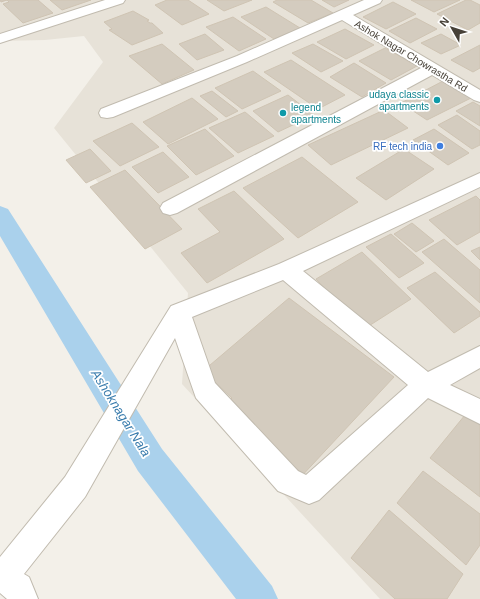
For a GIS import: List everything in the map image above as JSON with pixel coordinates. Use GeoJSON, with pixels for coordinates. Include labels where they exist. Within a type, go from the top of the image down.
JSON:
{"type":"FeatureCollection","features":[{"type":"Feature","properties":{"kind":"street"},"geometry":{"type":"LineString","coordinates":[[0,39],[115,0]]}},
{"type":"Feature","properties":{"kind":"street"},"geometry":{"type":"LineString","coordinates":[[107,113],[163,92],[375,0]]}},
{"type":"Feature","properties":{"kind":"street","name":"Ashok Nagar Chowrastha Rd"},"geometry":{"type":"LineString","coordinates":[[343,15],[480,96]]}},
{"type":"Feature","properties":{"kind":"street"},"geometry":{"type":"LineString","coordinates":[[170,208],[432,68]]}},
{"type":"Feature","properties":{"kind":"street"},"geometry":{"type":"LineString","coordinates":[[23,599],[18,588],[2,578],[75,487],[179,312],[286,270],[480,179]]}},
{"type":"Feature","properties":{"kind":"street"},"geometry":{"type":"LineString","coordinates":[[286,270],[426,385],[480,412]]}},
{"type":"Feature","properties":{"kind":"street"},"geometry":{"type":"LineString","coordinates":[[179,312],[193,358],[205,390],[288,481],[308,490],[426,385],[480,356]]}},
{"type":"Feature","properties":{"kind":"shaded area"},"geometry":{"type":"Polygon","coordinates":[[[0,0],[480,0],[480,599],[380,599],[182,384],[188,293],[54,128],[103,62],[84,36],[45,40],[0,41],[0,0]]]}},
{"type":"Feature","properties":{"kind":"building"},"geometry":{"type":"Polygon","coordinates":[[[7,0],[38,0],[53,13],[23,23],[3,4],[9,2],[7,0]]]}},
{"type":"Feature","properties":{"kind":"building"},"geometry":{"type":"Polygon","coordinates":[[[50,0],[91,0],[62,10],[50,0]]]}},
{"type":"Feature","properties":{"kind":"building"},"geometry":{"type":"Polygon","coordinates":[[[167,0],[188,0],[209,14],[182,25],[155,5],[167,0]]]}},
{"type":"Feature","properties":{"kind":"building"},"geometry":{"type":"Polygon","coordinates":[[[207,0],[252,0],[224,11],[207,0]]]}},
{"type":"Feature","properties":{"kind":"building"},"geometry":{"type":"Polygon","coordinates":[[[277,0],[311,0],[333,13],[308,23],[273,2],[277,0]]]}},
{"type":"Feature","properties":{"kind":"building"},"geometry":{"type":"Polygon","coordinates":[[[322,0],[349,0],[334,7],[322,0]]]}},
{"type":"Feature","properties":{"kind":"building"},"geometry":{"type":"Polygon","coordinates":[[[411,0],[460,0],[434,12],[411,0]]]}},
{"type":"Feature","properties":{"kind":"building"},"geometry":{"type":"Polygon","coordinates":[[[466,0],[470,0],[480,5],[480,23],[468,30],[437,14],[466,0]]]}},
{"type":"Feature","properties":{"kind":"building"},"geometry":{"type":"Polygon","coordinates":[[[393,2],[416,14],[386,29],[363,17],[393,2]]]}},
{"type":"Feature","properties":{"kind":"building"},"geometry":{"type":"Polygon","coordinates":[[[266,7],[300,28],[274,39],[241,17],[266,7]]]}},
{"type":"Feature","properties":{"kind":"building"},"geometry":{"type":"Polygon","coordinates":[[[133,11],[149,20],[147,21],[152,23],[163,33],[132,45],[109,30],[112,29],[104,22],[133,11]]]}},
{"type":"Feature","properties":{"kind":"building"},"geometry":{"type":"Polygon","coordinates":[[[233,17],[266,39],[239,51],[206,27],[233,17]]]}},
{"type":"Feature","properties":{"kind":"building"},"geometry":{"type":"Polygon","coordinates":[[[416,18],[437,29],[410,43],[389,31],[416,18]]]}},
{"type":"Feature","properties":{"kind":"building"},"geometry":{"type":"Polygon","coordinates":[[[345,29],[374,45],[346,59],[317,42],[345,29]]]}},
{"type":"Feature","properties":{"kind":"building"},"geometry":{"type":"Polygon","coordinates":[[[205,34],[224,50],[197,60],[179,44],[205,34]]]}},
{"type":"Feature","properties":{"kind":"building"},"geometry":{"type":"Polygon","coordinates":[[[441,34],[461,45],[441,54],[421,43],[441,34]]]}},
{"type":"Feature","properties":{"kind":"building"},"geometry":{"type":"Polygon","coordinates":[[[162,44],[194,70],[162,84],[129,56],[162,44]]]}},
{"type":"Feature","properties":{"kind":"building"},"geometry":{"type":"Polygon","coordinates":[[[313,44],[343,61],[321,72],[292,53],[313,44]]]}},
{"type":"Feature","properties":{"kind":"building"},"geometry":{"type":"Polygon","coordinates":[[[480,45],[480,68],[473,72],[451,60],[480,45]]]}},
{"type":"Feature","properties":{"kind":"building"},"geometry":{"type":"Polygon","coordinates":[[[385,48],[417,66],[391,80],[359,61],[385,48]]]}},
{"type":"Feature","properties":{"kind":"building"},"geometry":{"type":"Polygon","coordinates":[[[291,60],[345,95],[318,109],[264,72],[291,60]]]}},
{"type":"Feature","properties":{"kind":"building"},"geometry":{"type":"Polygon","coordinates":[[[354,63],[386,83],[362,97],[330,77],[354,63]]]}},
{"type":"Feature","properties":{"kind":"building"},"geometry":{"type":"Polygon","coordinates":[[[253,71],[281,91],[242,109],[215,88],[253,71]]]}},
{"type":"Feature","properties":{"kind":"building","name":"udaya classic apartments"},"geometry":{"type":"Polygon","coordinates":[[[445,80],[473,97],[427,120],[401,103],[445,80]]]}},
{"type":"Feature","properties":{"kind":"building"},"geometry":{"type":"Polygon","coordinates":[[[212,91],[238,111],[226,117],[200,96],[212,91]]]}},
{"type":"Feature","properties":{"kind":"building","name":"legend apartments"},"geometry":{"type":"Polygon","coordinates":[[[288,95],[314,115],[278,132],[253,111],[288,95]]]}},
{"type":"Feature","properties":{"kind":"building"},"geometry":{"type":"Polygon","coordinates":[[[192,98],[218,119],[168,144],[143,122],[192,98]]]}},
{"type":"Feature","properties":{"kind":"building"},"geometry":{"type":"Polygon","coordinates":[[[473,102],[480,106],[480,126],[456,111],[473,102]]]}},
{"type":"Feature","properties":{"kind":"building"},"geometry":{"type":"Polygon","coordinates":[[[384,110],[408,128],[331,165],[308,145],[384,110]]]}},
{"type":"Feature","properties":{"kind":"building"},"geometry":{"type":"Polygon","coordinates":[[[245,112],[274,136],[238,153],[209,128],[245,112]]]}},
{"type":"Feature","properties":{"kind":"building"},"geometry":{"type":"Polygon","coordinates":[[[457,115],[480,131],[480,145],[472,149],[438,125],[457,115]]]}},
{"type":"Feature","properties":{"kind":"building"},"geometry":{"type":"Polygon","coordinates":[[[132,123],[159,147],[120,166],[93,141],[132,123]]]}},
{"type":"Feature","properties":{"kind":"building"},"geometry":{"type":"Polygon","coordinates":[[[205,129],[234,156],[196,175],[167,146],[205,129]]]}},
{"type":"Feature","properties":{"kind":"building"},"geometry":{"type":"Polygon","coordinates":[[[434,129],[469,153],[448,165],[413,140],[434,129]]]}},
{"type":"Feature","properties":{"kind":"building"},"geometry":{"type":"Polygon","coordinates":[[[90,149],[111,171],[86,183],[66,160],[90,149]]]}},
{"type":"Feature","properties":{"kind":"building"},"geometry":{"type":"Polygon","coordinates":[[[404,149],[434,169],[386,200],[356,178],[404,149]]]}},
{"type":"Feature","properties":{"kind":"building"},"geometry":{"type":"Polygon","coordinates":[[[163,152],[189,177],[158,193],[132,167],[163,152]]]}},
{"type":"Feature","properties":{"kind":"building"},"geometry":{"type":"Polygon","coordinates":[[[302,157],[358,202],[298,238],[243,188],[302,157]]]}},
{"type":"Feature","properties":{"kind":"building"},"geometry":{"type":"Polygon","coordinates":[[[125,170],[182,229],[145,249],[90,187],[125,170]]]}},
{"type":"Feature","properties":{"kind":"building"},"geometry":{"type":"Polygon","coordinates":[[[234,191],[284,239],[207,283],[181,253],[220,232],[198,209],[234,191]]]}},
{"type":"Feature","properties":{"kind":"building"},"geometry":{"type":"Polygon","coordinates":[[[476,196],[480,200],[480,232],[457,245],[429,220],[476,196]]]}},
{"type":"Feature","properties":{"kind":"building"},"geometry":{"type":"Polygon","coordinates":[[[412,223],[434,241],[416,252],[394,234],[412,223]]]}},
{"type":"Feature","properties":{"kind":"building"},"geometry":{"type":"Polygon","coordinates":[[[391,234],[424,263],[399,278],[366,247],[391,234]]]}},
{"type":"Feature","properties":{"kind":"building"},"geometry":{"type":"Polygon","coordinates":[[[444,239],[480,270],[480,303],[422,252],[444,239]]]}},
{"type":"Feature","properties":{"kind":"building"},"geometry":{"type":"Polygon","coordinates":[[[480,247],[480,260],[471,251],[480,247]]]}},
{"type":"Feature","properties":{"kind":"building"},"geometry":{"type":"Polygon","coordinates":[[[362,252],[411,299],[364,329],[316,279],[362,252]]]}},
{"type":"Feature","properties":{"kind":"building"},"geometry":{"type":"Polygon","coordinates":[[[435,272],[480,312],[480,316],[454,333],[407,288],[435,272]]]}},
{"type":"Feature","properties":{"kind":"building"},"geometry":{"type":"Polygon","coordinates":[[[289,298],[394,377],[298,480],[227,403],[232,398],[203,371],[289,298]]]}},
{"type":"Feature","properties":{"kind":"building"},"geometry":{"type":"Polygon","coordinates":[[[465,415],[480,425],[480,497],[430,458],[465,415]]]}},
{"type":"Feature","properties":{"kind":"building"},"geometry":{"type":"Polygon","coordinates":[[[423,471],[480,514],[480,545],[466,565],[397,503],[423,471]]]}},
{"type":"Feature","properties":{"kind":"building"},"geometry":{"type":"Polygon","coordinates":[[[389,510],[463,574],[447,599],[395,599],[351,558],[389,510]]]}},
{"type":"Feature","properties":{"kind":"waterway","name":"Ashoknagar Nala"},"geometry":{"type":"LineString","coordinates":[[0,215],[150,460],[259,599]]}},
{"type":"Feature","properties":{"kind":"place","name":"udaya classic apartments"},"geometry":{"type":"Point","coordinates":[437,100]}},
{"type":"Feature","properties":{"kind":"place","name":"legend apartments"},"geometry":{"type":"Point","coordinates":[283,113]}},
{"type":"Feature","properties":{"kind":"place","name":"RF tech india"},"geometry":{"type":"Point","coordinates":[440,146]}}]}
